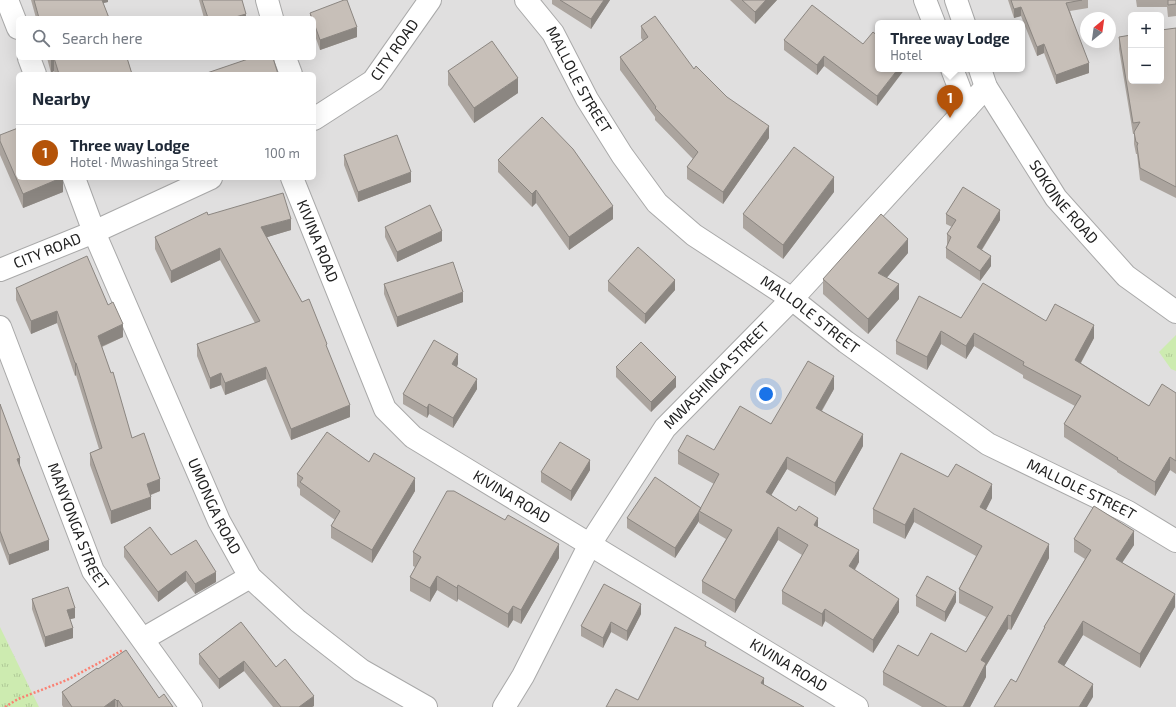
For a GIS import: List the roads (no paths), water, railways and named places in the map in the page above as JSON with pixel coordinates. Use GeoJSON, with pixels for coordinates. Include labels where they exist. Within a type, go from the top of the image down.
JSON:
{"type":"FeatureCollection","features":[{"type":"Feature","properties":{"kind":"street"},"geometry":{"type":"LineString","coordinates":[[8,0],[16,22]]}},
{"type":"Feature","properties":{"kind":"street"},"geometry":{"type":"LineString","coordinates":[[267,0],[271,16]]}},
{"type":"Feature","properties":{"kind":"street","name":"CITY ROAD"},"geometry":{"type":"LineString","coordinates":[[316,119],[373,81],[430,0]]}},
{"type":"Feature","properties":{"kind":"street","name":"MALLOLE STREET"},"geometry":{"type":"LineString","coordinates":[[526,0],[553,33],[587,99],[622,155],[657,203],[694,235],[792,299],[846,342],[988,444],[1128,512],[1176,541]]}},
{"type":"Feature","properties":{"kind":"street"},"geometry":{"type":"LineString","coordinates":[[925,0],[933,20]]}},
{"type":"Feature","properties":{"kind":"street"},"geometry":{"type":"LineString","coordinates":[[956,0],[963,20]]}},
{"type":"Feature","properties":{"kind":"street"},"geometry":{"type":"LineString","coordinates":[[30,60],[34,72]]}},
{"type":"Feature","properties":{"kind":"street"},"geometry":{"type":"LineString","coordinates":[[286,60],[290,72]]}},
{"type":"Feature","properties":{"kind":"street"},"geometry":{"type":"LineString","coordinates":[[953,72],[967,108]]}},
{"type":"Feature","properties":{"kind":"street","name":"MWASHINGA STREET"},"geometry":{"type":"LineString","coordinates":[[504,707],[522,676],[590,544],[665,428],[792,299],[967,108],[983,78]]}},
{"type":"Feature","properties":{"kind":"street","name":"SOKOINE ROAD"},"geometry":{"type":"LineString","coordinates":[[983,78],[1056,198],[1126,276],[1176,312]]}},
{"type":"Feature","properties":{"kind":"street","name":"CITY ROAD"},"geometry":{"type":"LineString","coordinates":[[75,180],[94,232]]}},
{"type":"Feature","properties":{"kind":"street","name":"CITY ROAD"},"geometry":{"type":"LineString","coordinates":[[0,270],[94,232],[207,180]]}},
{"type":"Feature","properties":{"kind":"street","name":"KIVINA ROAD"},"geometry":{"type":"LineString","coordinates":[[293,180],[385,409],[413,437],[857,707]]}},
{"type":"Feature","properties":{"kind":"street","name":"UMONGA ROAD"},"geometry":{"type":"LineString","coordinates":[[94,232],[219,521],[250,577],[298,621],[361,670],[426,707]]}},
{"type":"Feature","properties":{"kind":"street","name":"MANYONGA STREET"},"geometry":{"type":"LineString","coordinates":[[0,327],[93,571],[191,707]]}},
{"type":"Feature","properties":{"kind":"street"},"geometry":{"type":"LineString","coordinates":[[143,639],[250,577]]}},
{"type":"Feature","properties":{"kind":"place","name":"Three way Lodge"},"geometry":{"type":"Point","coordinates":[950,118]}}]}
